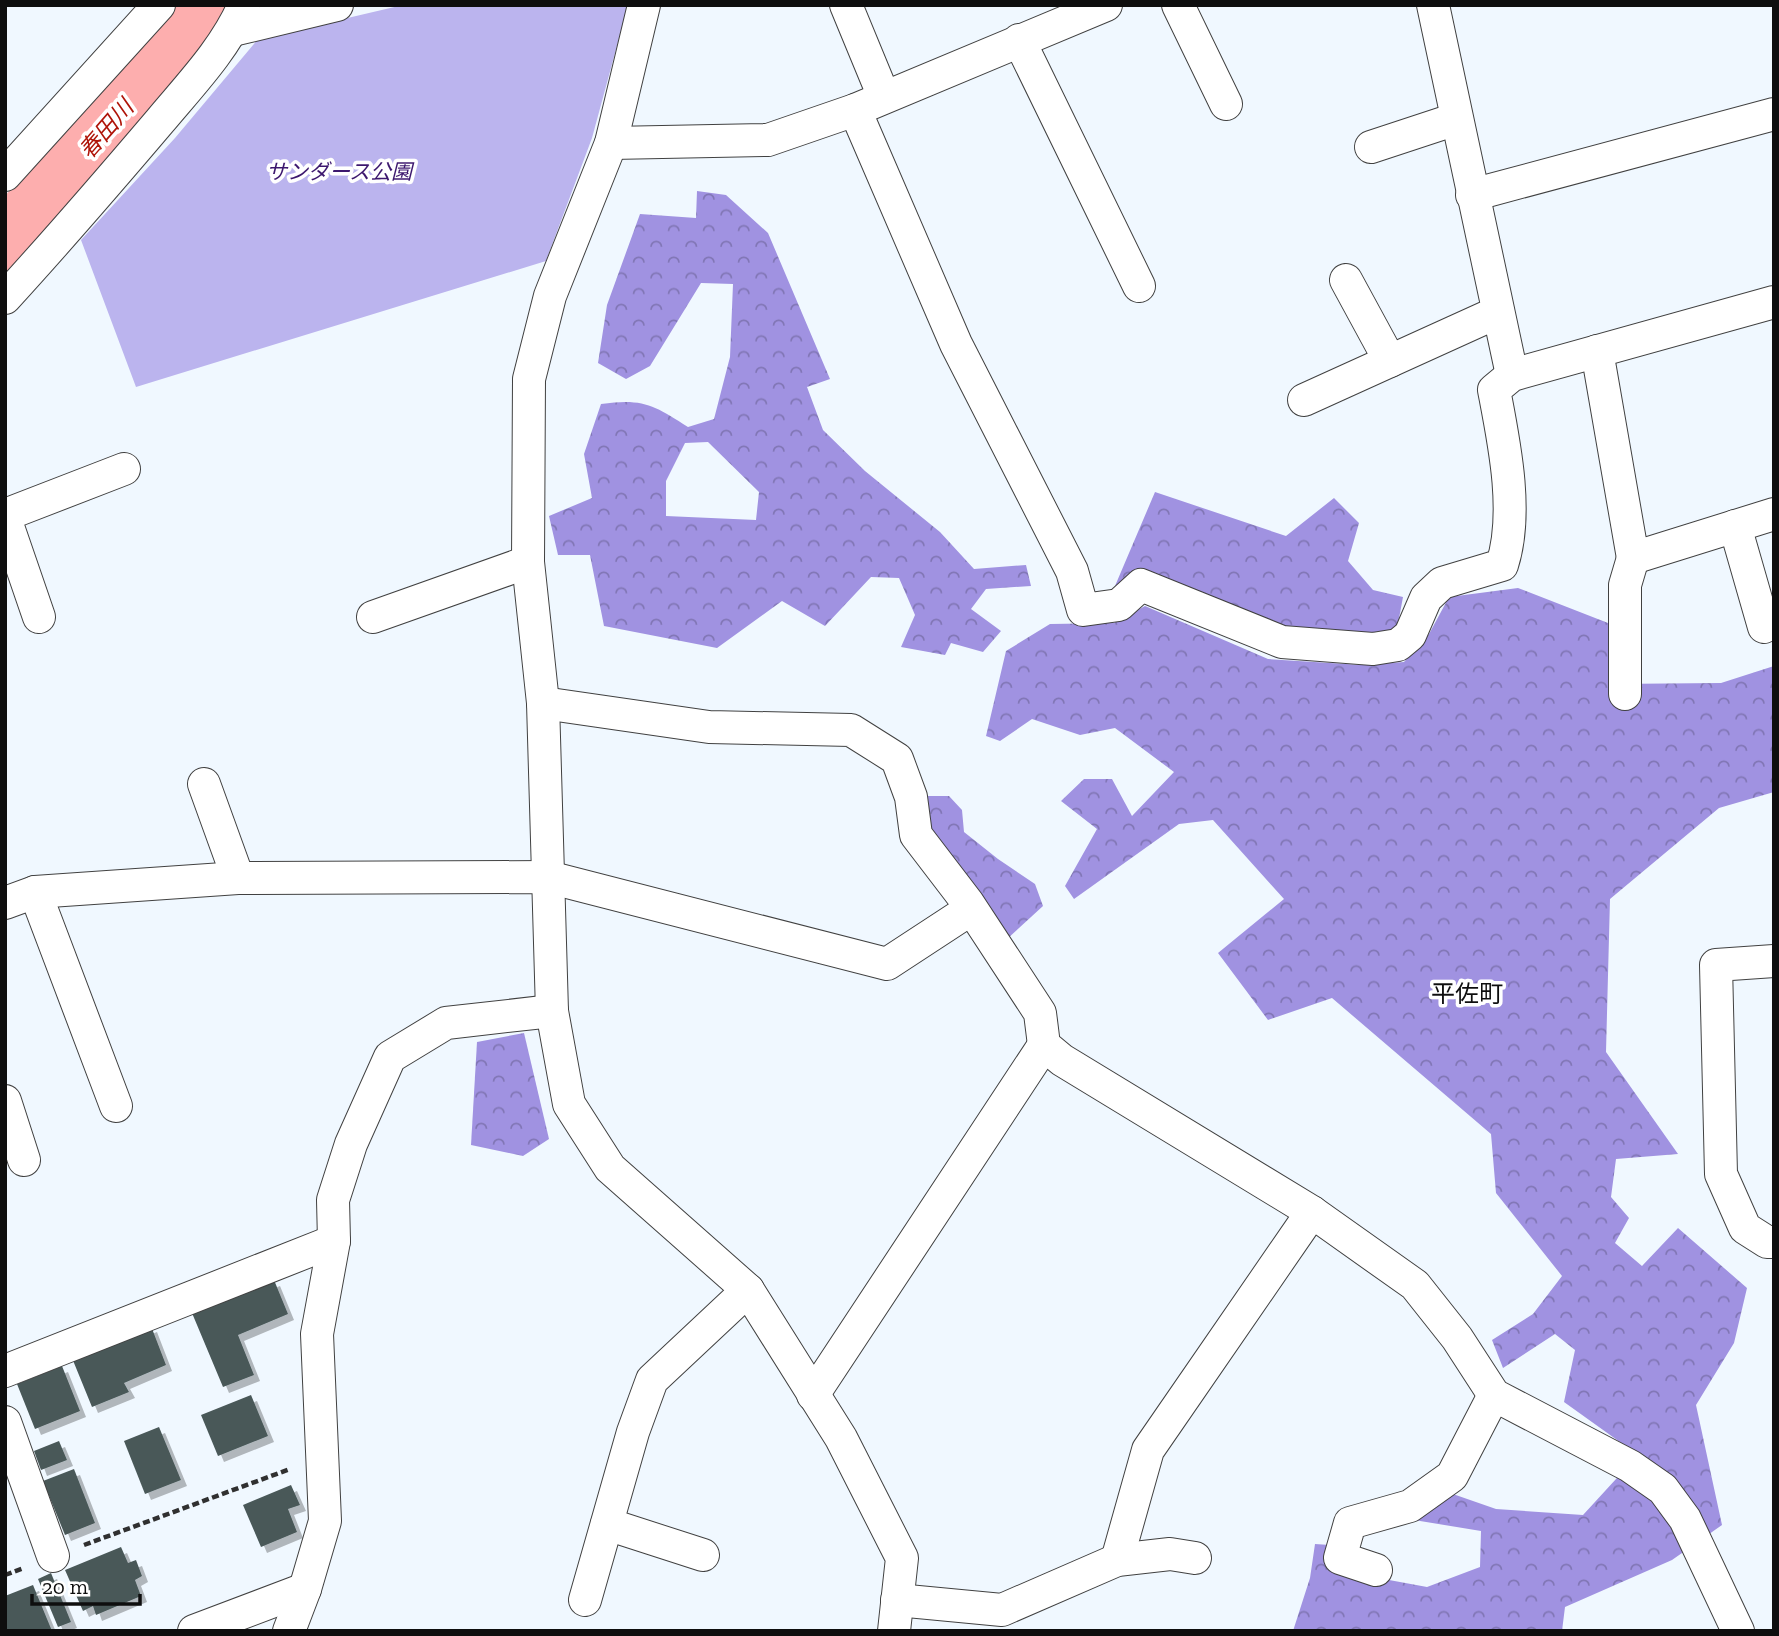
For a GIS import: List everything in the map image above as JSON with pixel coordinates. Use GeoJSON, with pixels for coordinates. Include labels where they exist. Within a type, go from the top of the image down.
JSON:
{"type":"FeatureCollection","features":[{"type":"Feature","properties":{"kind":"street"},"geometry":{"type":"LineString","coordinates":[[5,176],[159,5]]}},
{"type":"Feature","properties":{"kind":"street"},"geometry":{"type":"LineString","coordinates":[[5,298],[77,220],[239,18],[337,5]]}},
{"type":"Feature","properties":{"kind":"street"},"geometry":{"type":"LineString","coordinates":[[644,5],[611,143],[550,296],[529,379],[528,562],[543,703],[552,1011],[569,1104],[610,1168],[748,1290],[841,1438],[901,1558],[894,1631]]}},
{"type":"Feature","properties":{"kind":"street"},"geometry":{"type":"LineString","coordinates":[[846,5],[884,97]]}},
{"type":"Feature","properties":{"kind":"street"},"geometry":{"type":"LineString","coordinates":[[611,143],[768,140],[855,110],[1105,5]]}},
{"type":"Feature","properties":{"kind":"street"},"geometry":{"type":"LineString","coordinates":[[1178,5],[1226,104]]}},
{"type":"Feature","properties":{"kind":"street"},"geometry":{"type":"LineString","coordinates":[[1433,5],[1512,375]]}},
{"type":"Feature","properties":{"kind":"street"},"geometry":{"type":"LineString","coordinates":[[1019,40],[1139,285]]}},
{"type":"Feature","properties":{"kind":"street"},"geometry":{"type":"LineString","coordinates":[[855,110],[956,344],[1072,571],[1083,610],[1119,605],[1142,585],[1282,642],[1373,649],[1398,645],[1410,635],[1426,598],[1442,583],[1502,565],[1509,544],[1506,456],[1494,390],[1512,375],[1774,302]]}},
{"type":"Feature","properties":{"kind":"street"},"geometry":{"type":"LineString","coordinates":[[1472,195],[1774,114]]}},
{"type":"Feature","properties":{"kind":"street"},"geometry":{"type":"LineString","coordinates":[[1371,147],[1457,119]]}},
{"type":"Feature","properties":{"kind":"street"},"geometry":{"type":"LineString","coordinates":[[1346,280],[1390,361]]}},
{"type":"Feature","properties":{"kind":"street"},"geometry":{"type":"LineString","coordinates":[[1304,400],[1498,312]]}},
{"type":"Feature","properties":{"kind":"street"},"geometry":{"type":"LineString","coordinates":[[1597,351],[1633,558],[1625,585],[1625,694]]}},
{"type":"Feature","properties":{"kind":"street"},"geometry":{"type":"LineString","coordinates":[[39,617],[5,517],[124,469]]}},
{"type":"Feature","properties":{"kind":"street"},"geometry":{"type":"LineString","coordinates":[[1633,558],[1774,514]]}},
{"type":"Feature","properties":{"kind":"street"},"geometry":{"type":"LineString","coordinates":[[1735,526],[1764,627]]}},
{"type":"Feature","properties":{"kind":"street"},"geometry":{"type":"LineString","coordinates":[[373,617],[528,562]]}},
{"type":"Feature","properties":{"kind":"street"},"geometry":{"type":"LineString","coordinates":[[543,703],[709,727],[851,730],[897,759],[911,797],[916,835],[971,908],[1040,1013],[1044,1045],[813,1395]]}},
{"type":"Feature","properties":{"kind":"street"},"geometry":{"type":"LineString","coordinates":[[204,783],[238,878]]}},
{"type":"Feature","properties":{"kind":"street"},"geometry":{"type":"LineString","coordinates":[[116,1106],[14,895],[238,878],[548,877],[887,964],[971,908]]}},
{"type":"Feature","properties":{"kind":"street"},"geometry":{"type":"LineString","coordinates":[[1774,961],[1716,965],[1721,1174],[1745,1228],[1767,1242],[1774,1242]]}},
{"type":"Feature","properties":{"kind":"street"},"geometry":{"type":"LineString","coordinates":[[289,1631],[305,1590],[325,1521],[317,1334],[334,1241],[333,1200],[351,1144],[390,1057],[446,1023],[552,1011]]}},
{"type":"Feature","properties":{"kind":"street"},"geometry":{"type":"LineString","coordinates":[[1044,1045],[1062,1060],[1312,1212],[1415,1284],[1457,1338],[1494,1395],[1630,1466],[1663,1489],[1685,1519],[1738,1631]]}},
{"type":"Feature","properties":{"kind":"street"},"geometry":{"type":"LineString","coordinates":[[5,1101],[24,1160]]}},
{"type":"Feature","properties":{"kind":"street"},"geometry":{"type":"LineString","coordinates":[[1117,1560],[1148,1450],[1312,1212]]}},
{"type":"Feature","properties":{"kind":"street"},"geometry":{"type":"LineString","coordinates":[[5,1371],[334,1241]]}},
{"type":"Feature","properties":{"kind":"street"},"geometry":{"type":"LineString","coordinates":[[586,1600],[634,1432],[652,1380],[748,1290]]}},
{"type":"Feature","properties":{"kind":"street"},"geometry":{"type":"LineString","coordinates":[[1376,1570],[1339,1558],[1350,1522],[1410,1506],[1452,1476],[1494,1395]]}},
{"type":"Feature","properties":{"kind":"street"},"geometry":{"type":"LineString","coordinates":[[5,1422],[53,1556]]}},
{"type":"Feature","properties":{"kind":"street"},"geometry":{"type":"LineString","coordinates":[[607,1524],[704,1555]]}},
{"type":"Feature","properties":{"kind":"street"},"geometry":{"type":"LineString","coordinates":[[897,1600],[1002,1610],[1117,1560],[1170,1554],[1195,1558]]}},
{"type":"Feature","properties":{"kind":"street"},"geometry":{"type":"LineString","coordinates":[[194,1631],[305,1590]]}},
{"type":"Feature","properties":{"kind":"path"},"geometry":{"type":"LineString","coordinates":[[5,1575],[321,1458]]}},
{"type":"Feature","properties":{"kind":"green space","name":"サンダース公園"},"geometry":{"type":"Polygon","coordinates":[[[403,5],[628,5],[592,138],[546,261],[136,387],[81,240],[175,138],[258,39],[403,5]]]}},
{"type":"Feature","properties":{"kind":"green space"},"geometry":{"type":"Polygon","coordinates":[[[697,191],[726,195],[768,233],[830,379],[807,387],[823,430],[865,471],[940,532],[974,569],[1026,565],[1031,586],[986,589],[971,609],[1001,631],[983,652],[951,643],[945,655],[901,647],[915,615],[899,578],[871,577],[825,626],[782,601],[717,648],[604,626],[590,555],[558,555],[549,516],[592,498],[584,454],[601,404],[628,402],[648,405],[688,427],[714,419],[730,357],[733,284],[701,283],[650,366],[626,379],[598,363],[607,305],[640,214],[696,218],[697,191]],[[708,442],[685,443],[666,481],[666,516],[756,520],[759,492],[708,442]]]}},
{"type":"Feature","properties":{"kind":"green space"},"geometry":{"type":"Polygon","coordinates":[[[1155,492],[1286,536],[1334,498],[1359,523],[1348,561],[1373,590],[1403,597],[1397,629],[1353,635],[1281,630],[1140,571],[1115,586],[1155,492]]]}},
{"type":"Feature","properties":{"kind":"green space"},"geometry":{"type":"Polygon","coordinates":[[[1518,588],[1608,623],[1610,684],[1721,683],[1774,666],[1774,792],[1719,808],[1610,899],[1606,1052],[1678,1154],[1616,1159],[1611,1197],[1629,1218],[1615,1243],[1642,1266],[1678,1228],[1747,1288],[1734,1343],[1696,1405],[1722,1525],[1672,1560],[1565,1607],[1562,1631],[1293,1631],[1310,1578],[1315,1544],[1330,1545],[1335,1570],[1427,1587],[1480,1567],[1481,1531],[1414,1520],[1450,1493],[1496,1509],[1583,1515],[1638,1455],[1564,1402],[1575,1350],[1555,1334],[1503,1368],[1492,1340],[1533,1314],[1562,1276],[1496,1193],[1491,1134],[1332,998],[1268,1020],[1218,953],[1284,899],[1213,820],[1179,824],[1074,899],[1065,886],[1097,829],[1061,801],[1084,779],[1112,779],[1132,816],[1174,772],[1115,728],[1080,735],[1032,719],[1000,741],[986,736],[1006,651],[1050,624],[1114,623],[1145,606],[1268,659],[1362,665],[1404,662],[1429,634],[1449,597],[1518,588]]]}},
{"type":"Feature","properties":{"kind":"green space"},"geometry":{"type":"Polygon","coordinates":[[[928,796],[949,796],[962,810],[964,832],[1035,884],[1043,906],[1007,939],[929,833],[928,796]]]}},
{"type":"Feature","properties":{"kind":"green space"},"geometry":{"type":"Polygon","coordinates":[[[524,1033],[549,1139],[523,1156],[471,1145],[477,1042],[524,1033]]]}},
{"type":"Feature","properties":{"kind":"building"},"geometry":{"type":"Polygon","coordinates":[[[274,1280],[288,1314],[238,1335],[254,1375],[223,1387],[192,1313],[274,1280]]]}},
{"type":"Feature","properties":{"kind":"building"},"geometry":{"type":"Polygon","coordinates":[[[151,1326],[166,1365],[124,1383],[129,1392],[92,1407],[72,1358],[151,1326]]]}},
{"type":"Feature","properties":{"kind":"building"},"geometry":{"type":"Polygon","coordinates":[[[62,1366],[80,1411],[35,1429],[17,1384],[62,1366]]]}},
{"type":"Feature","properties":{"kind":"building"},"geometry":{"type":"Polygon","coordinates":[[[251,1395],[268,1436],[218,1456],[201,1415],[251,1395]]]}},
{"type":"Feature","properties":{"kind":"building"},"geometry":{"type":"Polygon","coordinates":[[[159,1427],[181,1480],[145,1494],[124,1441],[159,1427]]]}},
{"type":"Feature","properties":{"kind":"building"},"geometry":{"type":"Polygon","coordinates":[[[59,1441],[67,1460],[41,1470],[34,1451],[59,1441]]]}},
{"type":"Feature","properties":{"kind":"building"},"geometry":{"type":"Polygon","coordinates":[[[74,1469],[95,1523],[65,1535],[43,1481],[74,1469]]]}},
{"type":"Feature","properties":{"kind":"building"},"geometry":{"type":"Polygon","coordinates":[[[291,1485],[300,1505],[288,1509],[297,1532],[261,1547],[243,1505],[291,1485]]]}},
{"type":"Feature","properties":{"kind":"building"},"geometry":{"type":"Polygon","coordinates":[[[121,1547],[128,1563],[136,1560],[142,1576],[135,1580],[141,1596],[96,1615],[93,1606],[83,1611],[65,1570],[121,1547]]]}},
{"type":"Feature","properties":{"kind":"building"},"geometry":{"type":"Polygon","coordinates":[[[51,1573],[71,1622],[58,1627],[38,1579],[51,1573]]]}},
{"type":"Feature","properties":{"kind":"building"},"geometry":{"type":"Polygon","coordinates":[[[33,1585],[52,1631],[5,1631],[5,1596],[33,1585]]]}},
{"type":"Feature","properties":{"kind":"waterway","name":"春田川"},"geometry":{"type":"LineString","coordinates":[[5,246],[166,58],[197,5]]}},
{"type":"Feature","properties":{"kind":"district","name":"平佐町"},"geometry":{"type":"Point","coordinates":[1467,993]}}]}
